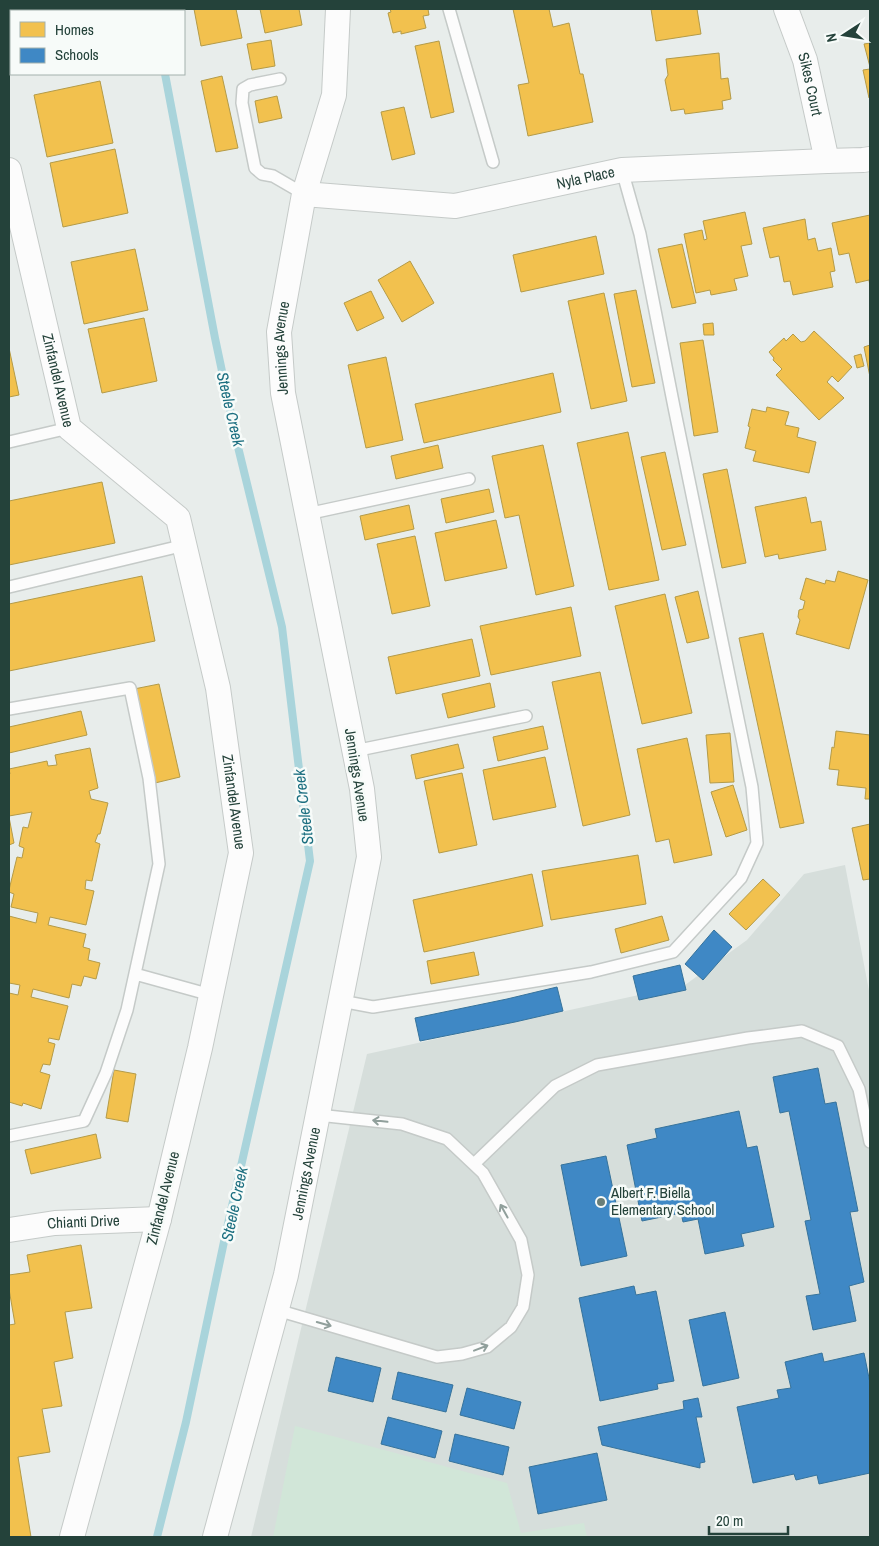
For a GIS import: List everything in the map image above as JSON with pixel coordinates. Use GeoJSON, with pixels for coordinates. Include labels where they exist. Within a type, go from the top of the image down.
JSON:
{"type":"FeatureCollection","features":[{"type":"Feature","properties":{"kind":"street","name":"Jennings Avenue"},"geometry":{"type":"LineString","coordinates":[[215,1537],[286,1275],[369,857],[362,789],[283,393],[278,332],[304,194],[334,95],[338,9]]}},
{"type":"Feature","properties":{"kind":"street","name":"Sikes Court"},"geometry":{"type":"LineString","coordinates":[[786,9],[805,60],[827,160]]}},
{"type":"Feature","properties":{"kind":"street","name":"Nyla Place"},"geometry":{"type":"LineString","coordinates":[[304,194],[455,206],[622,170],[870,159]]}},
{"type":"Feature","properties":{"kind":"street","name":"Zinfandel Avenue"},"geometry":{"type":"LineString","coordinates":[[9,170],[15,230],[69,428],[178,518],[218,688],[241,853],[200,1048],[159,1220],[72,1537]]}},
{"type":"Feature","properties":{"kind":"street","name":"Chianti Drive"},"geometry":{"type":"LineString","coordinates":[[9,1230],[55,1223],[159,1220]]}},
{"type":"Feature","properties":{"kind":"lane"},"geometry":{"type":"LineString","coordinates":[[449,9],[492,162]]}},
{"type":"Feature","properties":{"kind":"lane"},"geometry":{"type":"LineString","coordinates":[[280,79],[250,85],[243,89],[242,103],[255,168],[262,174],[273,176],[304,194]]}},
{"type":"Feature","properties":{"kind":"lane"},"geometry":{"type":"LineString","coordinates":[[341,1001],[373,1006],[591,972],[672,952],[741,878],[757,843],[752,787],[640,234],[622,170]]}},
{"type":"Feature","properties":{"kind":"lane"},"geometry":{"type":"LineString","coordinates":[[9,442],[69,428]]}},
{"type":"Feature","properties":{"kind":"lane"},"geometry":{"type":"LineString","coordinates":[[307,514],[469,479]]}},
{"type":"Feature","properties":{"kind":"lane"},"geometry":{"type":"LineString","coordinates":[[9,587],[185,545]]}},
{"type":"Feature","properties":{"kind":"lane"},"geometry":{"type":"LineString","coordinates":[[9,709],[130,688],[149,778],[159,864],[127,1010],[106,1073],[84,1120],[9,1136]]}},
{"type":"Feature","properties":{"kind":"lane"},"geometry":{"type":"LineString","coordinates":[[354,751],[526,716]]}},
{"type":"Feature","properties":{"kind":"lane"},"geometry":{"type":"LineString","coordinates":[[134,974],[211,996]]}},
{"type":"Feature","properties":{"kind":"lane"},"geometry":{"type":"LineString","coordinates":[[474,1164],[555,1086],[597,1065],[802,1030],[838,1046],[859,1089],[870,1142]]}},
{"type":"Feature","properties":{"kind":"lane"},"geometry":{"type":"LineString","coordinates":[[277,1310],[437,1357],[462,1354],[487,1347],[511,1327],[523,1307],[528,1275],[521,1240],[483,1173],[474,1164],[446,1139],[402,1124],[318,1115]]}},
{"type":"Feature","properties":{"kind":"shaded area","name":"Albert F. Biella Elementary School"},"geometry":{"type":"Polygon","coordinates":[[[845,865],[870,996],[870,1537],[251,1537],[367,1054],[685,985],[747,940],[804,874],[845,865]]]}},
{"type":"Feature","properties":{"kind":"green space"},"geometry":{"type":"Polygon","coordinates":[[[295,1426],[507,1483],[521,1533],[584,1523],[587,1537],[273,1537],[295,1426]]]}},
{"type":"Feature","properties":{"kind":"building: Homes"},"geometry":{"type":"Polygon","coordinates":[[[18,9],[90,10],[18,10],[18,9]]]}},
{"type":"Feature","properties":{"kind":"building: Homes"},"geometry":{"type":"Polygon","coordinates":[[[194,9],[236,9],[242,38],[201,46],[194,9]]]}},
{"type":"Feature","properties":{"kind":"building: Homes"},"geometry":{"type":"Polygon","coordinates":[[[260,9],[299,9],[302,25],[265,33],[260,9]]]}},
{"type":"Feature","properties":{"kind":"building: Homes"},"geometry":{"type":"Polygon","coordinates":[[[390,9],[428,9],[429,15],[423,16],[426,28],[401,34],[401,31],[393,33],[388,13],[391,12],[390,9]]]}},
{"type":"Feature","properties":{"kind":"building: Homes"},"geometry":{"type":"Polygon","coordinates":[[[513,9],[549,9],[553,27],[569,23],[580,74],[583,74],[593,122],[528,136],[518,85],[529,83],[513,9]]]}},
{"type":"Feature","properties":{"kind":"building: Homes"},"geometry":{"type":"Polygon","coordinates":[[[651,9],[697,9],[701,34],[656,41],[651,9]]]}},
{"type":"Feature","properties":{"kind":"building: Homes"},"geometry":{"type":"Polygon","coordinates":[[[271,40],[275,66],[252,70],[247,44],[271,40]]]}},
{"type":"Feature","properties":{"kind":"building: Homes"},"geometry":{"type":"Polygon","coordinates":[[[439,41],[454,112],[431,118],[415,46],[439,41]]]}},
{"type":"Feature","properties":{"kind":"building: Homes"},"geometry":{"type":"Polygon","coordinates":[[[870,43],[870,67],[864,44],[870,43]]]}},
{"type":"Feature","properties":{"kind":"building: Homes"},"geometry":{"type":"Polygon","coordinates":[[[719,53],[721,79],[728,78],[731,99],[722,101],[723,109],[685,114],[684,109],[671,111],[665,80],[668,75],[666,59],[719,53]]]}},
{"type":"Feature","properties":{"kind":"building: Homes"},"geometry":{"type":"Polygon","coordinates":[[[870,69],[870,98],[869,98],[863,70],[870,69]]]}},
{"type":"Feature","properties":{"kind":"building: Homes"},"geometry":{"type":"Polygon","coordinates":[[[222,76],[238,148],[216,152],[201,81],[222,76]]]}},
{"type":"Feature","properties":{"kind":"building: Homes"},"geometry":{"type":"Polygon","coordinates":[[[100,81],[113,143],[47,157],[34,95],[100,81]]]}},
{"type":"Feature","properties":{"kind":"building: Homes"},"geometry":{"type":"Polygon","coordinates":[[[277,96],[282,118],[259,123],[255,101],[277,96]]]}},
{"type":"Feature","properties":{"kind":"building: Homes"},"geometry":{"type":"Polygon","coordinates":[[[404,107],[415,154],[392,160],[381,112],[404,107]]]}},
{"type":"Feature","properties":{"kind":"building: Homes"},"geometry":{"type":"Polygon","coordinates":[[[115,149],[128,213],[63,227],[50,163],[115,149]]]}},
{"type":"Feature","properties":{"kind":"building: Homes"},"geometry":{"type":"Polygon","coordinates":[[[745,212],[752,244],[741,246],[748,276],[734,279],[737,290],[711,295],[710,290],[696,293],[684,234],[702,230],[704,240],[707,239],[703,221],[745,212]]]}},
{"type":"Feature","properties":{"kind":"building: Homes"},"geometry":{"type":"Polygon","coordinates":[[[870,215],[870,286],[869,280],[856,283],[849,253],[839,255],[832,223],[870,215]]]}},
{"type":"Feature","properties":{"kind":"building: Homes"},"geometry":{"type":"Polygon","coordinates":[[[805,219],[808,240],[815,238],[818,251],[831,248],[835,271],[830,272],[833,287],[793,295],[790,281],[784,282],[779,256],[770,258],[763,228],[805,219]]]}},
{"type":"Feature","properties":{"kind":"building: Homes"},"geometry":{"type":"Polygon","coordinates":[[[596,236],[604,274],[521,292],[513,255],[596,236]]]}},
{"type":"Feature","properties":{"kind":"building: Homes"},"geometry":{"type":"Polygon","coordinates":[[[682,244],[696,303],[672,308],[658,249],[682,244]]]}},
{"type":"Feature","properties":{"kind":"building: Homes"},"geometry":{"type":"Polygon","coordinates":[[[135,249],[148,310],[84,324],[71,262],[135,249]]]}},
{"type":"Feature","properties":{"kind":"building: Homes"},"geometry":{"type":"Polygon","coordinates":[[[410,261],[434,303],[402,322],[378,280],[410,261]]]}},
{"type":"Feature","properties":{"kind":"building: Homes"},"geometry":{"type":"Polygon","coordinates":[[[636,290],[655,383],[632,387],[614,294],[636,290]]]}},
{"type":"Feature","properties":{"kind":"building: Homes"},"geometry":{"type":"Polygon","coordinates":[[[371,291],[384,318],[357,331],[344,303],[371,291]]]}},
{"type":"Feature","properties":{"kind":"building: Homes"},"geometry":{"type":"Polygon","coordinates":[[[604,293],[627,401],[591,409],[568,301],[604,293]]]}},
{"type":"Feature","properties":{"kind":"building: Homes"},"geometry":{"type":"Polygon","coordinates":[[[144,318],[157,381],[102,393],[88,329],[144,318]]]}},
{"type":"Feature","properties":{"kind":"building: Homes"},"geometry":{"type":"Polygon","coordinates":[[[713,323],[714,335],[704,335],[703,324],[713,323]]]}},
{"type":"Feature","properties":{"kind":"building: Homes"},"geometry":{"type":"Polygon","coordinates":[[[814,331],[852,367],[838,382],[832,376],[827,382],[844,398],[819,420],[776,375],[782,369],[773,360],[774,358],[769,352],[784,338],[786,341],[793,334],[801,342],[805,341],[814,331]]]}},
{"type":"Feature","properties":{"kind":"building: Homes"},"geometry":{"type":"Polygon","coordinates":[[[703,340],[718,432],[694,436],[680,343],[703,340]]]}},
{"type":"Feature","properties":{"kind":"building: Homes"},"geometry":{"type":"Polygon","coordinates":[[[870,345],[870,377],[864,347],[870,345]]]}},
{"type":"Feature","properties":{"kind":"building: Homes"},"geometry":{"type":"Polygon","coordinates":[[[9,348],[19,395],[9,397],[9,348]]]}},
{"type":"Feature","properties":{"kind":"building: Homes"},"geometry":{"type":"Polygon","coordinates":[[[861,354],[864,366],[857,368],[854,356],[861,354]]]}},
{"type":"Feature","properties":{"kind":"building: Homes"},"geometry":{"type":"Polygon","coordinates":[[[386,357],[403,440],[366,448],[348,365],[386,357]]]}},
{"type":"Feature","properties":{"kind":"building: Homes"},"geometry":{"type":"Polygon","coordinates":[[[553,373],[561,412],[424,443],[415,404],[553,373]]]}},
{"type":"Feature","properties":{"kind":"building: Homes"},"geometry":{"type":"Polygon","coordinates":[[[767,407],[789,412],[785,425],[799,428],[797,437],[816,442],[809,473],[753,461],[756,451],[745,448],[752,409],[766,412],[767,407]]]}},
{"type":"Feature","properties":{"kind":"building: Homes"},"geometry":{"type":"Polygon","coordinates":[[[628,432],[659,580],[609,590],[577,443],[628,432]]]}},
{"type":"Feature","properties":{"kind":"building: Homes"},"geometry":{"type":"Polygon","coordinates":[[[438,445],[443,468],[396,479],[391,456],[438,445]]]}},
{"type":"Feature","properties":{"kind":"building: Homes"},"geometry":{"type":"Polygon","coordinates":[[[543,445],[574,586],[536,595],[519,515],[505,518],[492,456],[543,445]]]}},
{"type":"Feature","properties":{"kind":"building: Homes"},"geometry":{"type":"Polygon","coordinates":[[[665,452],[686,545],[662,550],[641,457],[665,452]]]}},
{"type":"Feature","properties":{"kind":"building: Homes"},"geometry":{"type":"Polygon","coordinates":[[[727,469],[746,563],[722,568],[703,474],[727,469]]]}},
{"type":"Feature","properties":{"kind":"building: Homes"},"geometry":{"type":"Polygon","coordinates":[[[102,482],[115,543],[9,565],[9,501],[102,482]]]}},
{"type":"Feature","properties":{"kind":"building: Homes"},"geometry":{"type":"Polygon","coordinates":[[[489,489],[494,512],[446,523],[441,499],[489,489]]]}},
{"type":"Feature","properties":{"kind":"building: Homes"},"geometry":{"type":"Polygon","coordinates":[[[806,497],[811,523],[821,521],[826,550],[779,559],[778,554],[765,557],[755,507],[806,497]]]}},
{"type":"Feature","properties":{"kind":"building: Homes"},"geometry":{"type":"Polygon","coordinates":[[[409,505],[414,529],[365,540],[360,516],[409,505]]]}},
{"type":"Feature","properties":{"kind":"building: Homes"},"geometry":{"type":"Polygon","coordinates":[[[496,520],[507,568],[445,581],[435,533],[496,520]]]}},
{"type":"Feature","properties":{"kind":"building: Homes"},"geometry":{"type":"Polygon","coordinates":[[[415,536],[430,606],[392,614],[377,544],[415,536]]]}},
{"type":"Feature","properties":{"kind":"building: Homes"},"geometry":{"type":"Polygon","coordinates":[[[838,571],[868,580],[849,649],[796,634],[800,620],[798,617],[799,610],[803,609],[805,601],[800,599],[806,578],[825,584],[826,580],[835,582],[838,571]]]}},
{"type":"Feature","properties":{"kind":"building: Homes"},"geometry":{"type":"Polygon","coordinates":[[[142,576],[155,641],[9,671],[9,604],[142,576]]]}},
{"type":"Feature","properties":{"kind":"building: Homes"},"geometry":{"type":"Polygon","coordinates":[[[698,591],[709,638],[687,643],[675,597],[698,591]]]}},
{"type":"Feature","properties":{"kind":"building: Homes"},"geometry":{"type":"Polygon","coordinates":[[[665,594],[692,713],[642,724],[615,606],[665,594]]]}},
{"type":"Feature","properties":{"kind":"building: Homes"},"geometry":{"type":"Polygon","coordinates":[[[571,607],[581,656],[491,675],[480,626],[571,607]]]}},
{"type":"Feature","properties":{"kind":"building: Homes"},"geometry":{"type":"Polygon","coordinates":[[[763,633],[804,823],[780,828],[739,638],[763,633]]]}},
{"type":"Feature","properties":{"kind":"building: Homes"},"geometry":{"type":"Polygon","coordinates":[[[472,639],[480,676],[396,694],[388,657],[472,639]]]}},
{"type":"Feature","properties":{"kind":"building: Homes"},"geometry":{"type":"Polygon","coordinates":[[[600,672],[630,815],[583,826],[552,682],[600,672]]]}},
{"type":"Feature","properties":{"kind":"building: Homes"},"geometry":{"type":"Polygon","coordinates":[[[490,683],[495,707],[448,718],[442,694],[490,683]]]}},
{"type":"Feature","properties":{"kind":"building: Homes"},"geometry":{"type":"Polygon","coordinates":[[[159,684],[180,777],[155,783],[134,689],[159,684]]]}},
{"type":"Feature","properties":{"kind":"building: Homes"},"geometry":{"type":"Polygon","coordinates":[[[81,711],[87,735],[9,753],[9,727],[81,711]]]}},
{"type":"Feature","properties":{"kind":"building: Homes"},"geometry":{"type":"Polygon","coordinates":[[[543,726],[548,749],[498,761],[493,737],[543,726]]]}},
{"type":"Feature","properties":{"kind":"building: Homes"},"geometry":{"type":"Polygon","coordinates":[[[836,731],[870,735],[870,799],[865,799],[866,788],[837,785],[839,770],[829,769],[836,731]]]}},
{"type":"Feature","properties":{"kind":"building: Homes"},"geometry":{"type":"Polygon","coordinates":[[[730,733],[734,782],[710,783],[706,735],[730,733]]]}},
{"type":"Feature","properties":{"kind":"building: Homes"},"geometry":{"type":"Polygon","coordinates":[[[687,738],[712,855],[674,863],[669,839],[656,842],[637,749],[687,738]]]}},
{"type":"Feature","properties":{"kind":"building: Homes"},"geometry":{"type":"Polygon","coordinates":[[[458,744],[464,768],[416,779],[411,755],[458,744]]]}},
{"type":"Feature","properties":{"kind":"building: Homes"},"geometry":{"type":"Polygon","coordinates":[[[90,748],[98,788],[89,791],[91,799],[108,803],[100,834],[98,834],[95,842],[100,844],[92,881],[86,880],[85,889],[94,891],[86,925],[50,917],[48,925],[86,934],[83,947],[90,949],[88,960],[100,963],[96,979],[84,976],[81,986],[72,984],[69,998],[33,989],[31,997],[68,1006],[59,1040],[49,1038],[48,1042],[55,1044],[50,1065],[43,1064],[40,1072],[50,1075],[41,1109],[23,1103],[22,1106],[9,1102],[9,993],[18,995],[20,985],[9,983],[9,916],[36,923],[38,913],[11,907],[14,894],[9,892],[9,890],[17,857],[22,858],[24,848],[19,846],[23,827],[28,828],[32,812],[9,816],[9,769],[47,761],[48,766],[57,765],[55,755],[90,748]]]}},
{"type":"Feature","properties":{"kind":"building: Homes"},"geometry":{"type":"Polygon","coordinates":[[[545,757],[556,807],[493,820],[483,770],[545,757]]]}},
{"type":"Feature","properties":{"kind":"building: Homes"},"geometry":{"type":"Polygon","coordinates":[[[462,773],[477,845],[439,853],[424,781],[462,773]]]}},
{"type":"Feature","properties":{"kind":"building: Homes"},"geometry":{"type":"Polygon","coordinates":[[[733,785],[747,830],[726,837],[711,792],[733,785]]]}},
{"type":"Feature","properties":{"kind":"building: Homes"},"geometry":{"type":"Polygon","coordinates":[[[9,817],[14,843],[9,845],[9,817]]]}},
{"type":"Feature","properties":{"kind":"building: Homes"},"geometry":{"type":"Polygon","coordinates":[[[870,824],[870,879],[863,880],[852,828],[870,824]]]}},
{"type":"Feature","properties":{"kind":"building: Homes"},"geometry":{"type":"Polygon","coordinates":[[[638,855],[646,904],[551,920],[542,871],[638,855]]]}},
{"type":"Feature","properties":{"kind":"building: Homes"},"geometry":{"type":"Polygon","coordinates":[[[532,874],[543,926],[424,952],[413,900],[532,874]]]}},
{"type":"Feature","properties":{"kind":"building: Homes"},"geometry":{"type":"Polygon","coordinates":[[[763,879],[780,895],[746,930],[729,914],[763,879]]]}},
{"type":"Feature","properties":{"kind":"building: Homes"},"geometry":{"type":"Polygon","coordinates":[[[662,916],[669,940],[621,953],[615,929],[662,916]]]}},
{"type":"Feature","properties":{"kind":"building: Homes"},"geometry":{"type":"Polygon","coordinates":[[[474,952],[479,975],[431,984],[427,961],[474,952]]]}},
{"type":"Feature","properties":{"kind":"building: Homes"},"geometry":{"type":"Polygon","coordinates":[[[114,1070],[136,1074],[128,1122],[106,1118],[114,1070]]]}},
{"type":"Feature","properties":{"kind":"building: Homes"},"geometry":{"type":"Polygon","coordinates":[[[96,1134],[101,1158],[31,1174],[25,1150],[96,1134]]]}},
{"type":"Feature","properties":{"kind":"building: Homes"},"geometry":{"type":"Polygon","coordinates":[[[81,1245],[92,1308],[65,1312],[73,1358],[54,1362],[62,1406],[42,1409],[50,1452],[18,1457],[31,1537],[9,1537],[9,1325],[15,1324],[9,1289],[9,1275],[30,1272],[27,1255],[81,1245]]]}},
{"type":"Feature","properties":{"kind":"building: Schools"},"geometry":{"type":"Polygon","coordinates":[[[714,930],[732,947],[703,980],[685,964],[714,930]]]}},
{"type":"Feature","properties":{"kind":"building: Schools"},"geometry":{"type":"Polygon","coordinates":[[[680,965],[686,990],[639,1000],[633,976],[680,965]]]}},
{"type":"Feature","properties":{"kind":"building: Schools"},"geometry":{"type":"Polygon","coordinates":[[[557,987],[563,1011],[420,1041],[415,1018],[557,987]]]}},
{"type":"Feature","properties":{"kind":"building: Schools"},"geometry":{"type":"Polygon","coordinates":[[[818,1068],[825,1104],[836,1102],[858,1211],[850,1212],[864,1282],[849,1286],[856,1321],[813,1330],[806,1296],[820,1294],[805,1221],[811,1220],[789,1111],[780,1113],[773,1077],[818,1068]]]}},
{"type":"Feature","properties":{"kind":"building: Schools"},"geometry":{"type":"Polygon","coordinates":[[[739,1111],[747,1148],[757,1146],[774,1227],[741,1234],[744,1246],[705,1254],[698,1219],[683,1222],[681,1213],[642,1221],[627,1145],[657,1138],[655,1129],[739,1111]]]}},
{"type":"Feature","properties":{"kind":"building: Schools"},"geometry":{"type":"Polygon","coordinates":[[[606,1156],[627,1256],[581,1266],[561,1165],[606,1156]]]}},
{"type":"Feature","properties":{"kind":"building: Schools"},"geometry":{"type":"Polygon","coordinates":[[[634,1286],[636,1295],[656,1291],[674,1381],[657,1384],[658,1389],[600,1401],[579,1298],[634,1286]]]}},
{"type":"Feature","properties":{"kind":"building: Schools"},"geometry":{"type":"Polygon","coordinates":[[[725,1312],[739,1378],[703,1386],[689,1320],[725,1312]]]}},
{"type":"Feature","properties":{"kind":"building: Schools"},"geometry":{"type":"Polygon","coordinates":[[[822,1353],[824,1362],[864,1353],[870,1383],[870,1473],[819,1484],[817,1475],[796,1480],[794,1474],[753,1483],[737,1407],[779,1398],[777,1390],[791,1388],[785,1362],[822,1353]]]}},
{"type":"Feature","properties":{"kind":"building: Schools"},"geometry":{"type":"Polygon","coordinates":[[[336,1357],[381,1368],[373,1402],[328,1391],[336,1357]]]}},
{"type":"Feature","properties":{"kind":"building: Schools"},"geometry":{"type":"Polygon","coordinates":[[[398,1372],[453,1385],[446,1412],[392,1399],[398,1372]]]}},
{"type":"Feature","properties":{"kind":"building: Schools"},"geometry":{"type":"Polygon","coordinates":[[[467,1388],[521,1402],[514,1429],[460,1415],[467,1388]]]}},
{"type":"Feature","properties":{"kind":"building: Schools"},"geometry":{"type":"Polygon","coordinates":[[[698,1398],[702,1417],[696,1417],[705,1462],[700,1463],[700,1468],[602,1445],[598,1427],[684,1409],[683,1401],[698,1398]]]}},
{"type":"Feature","properties":{"kind":"building: Schools"},"geometry":{"type":"Polygon","coordinates":[[[388,1417],[442,1431],[435,1458],[381,1444],[388,1417]]]}},
{"type":"Feature","properties":{"kind":"building: Schools"},"geometry":{"type":"Polygon","coordinates":[[[455,1434],[509,1447],[503,1475],[449,1461],[455,1434]]]}},
{"type":"Feature","properties":{"kind":"building: Schools"},"geometry":{"type":"Polygon","coordinates":[[[597,1453],[607,1500],[538,1514],[529,1467],[597,1453]]]}},
{"type":"Feature","properties":{"kind":"waterway","name":"Steele Creek"},"geometry":{"type":"LineString","coordinates":[[157,1537],[186,1422],[225,1237],[310,861],[282,627],[238,447],[215,338],[165,75]]}},
{"type":"Feature","properties":{"kind":"place","name":"Albert F. Biella Elementary School"},"geometry":{"type":"Point","coordinates":[601,1202]}}]}
